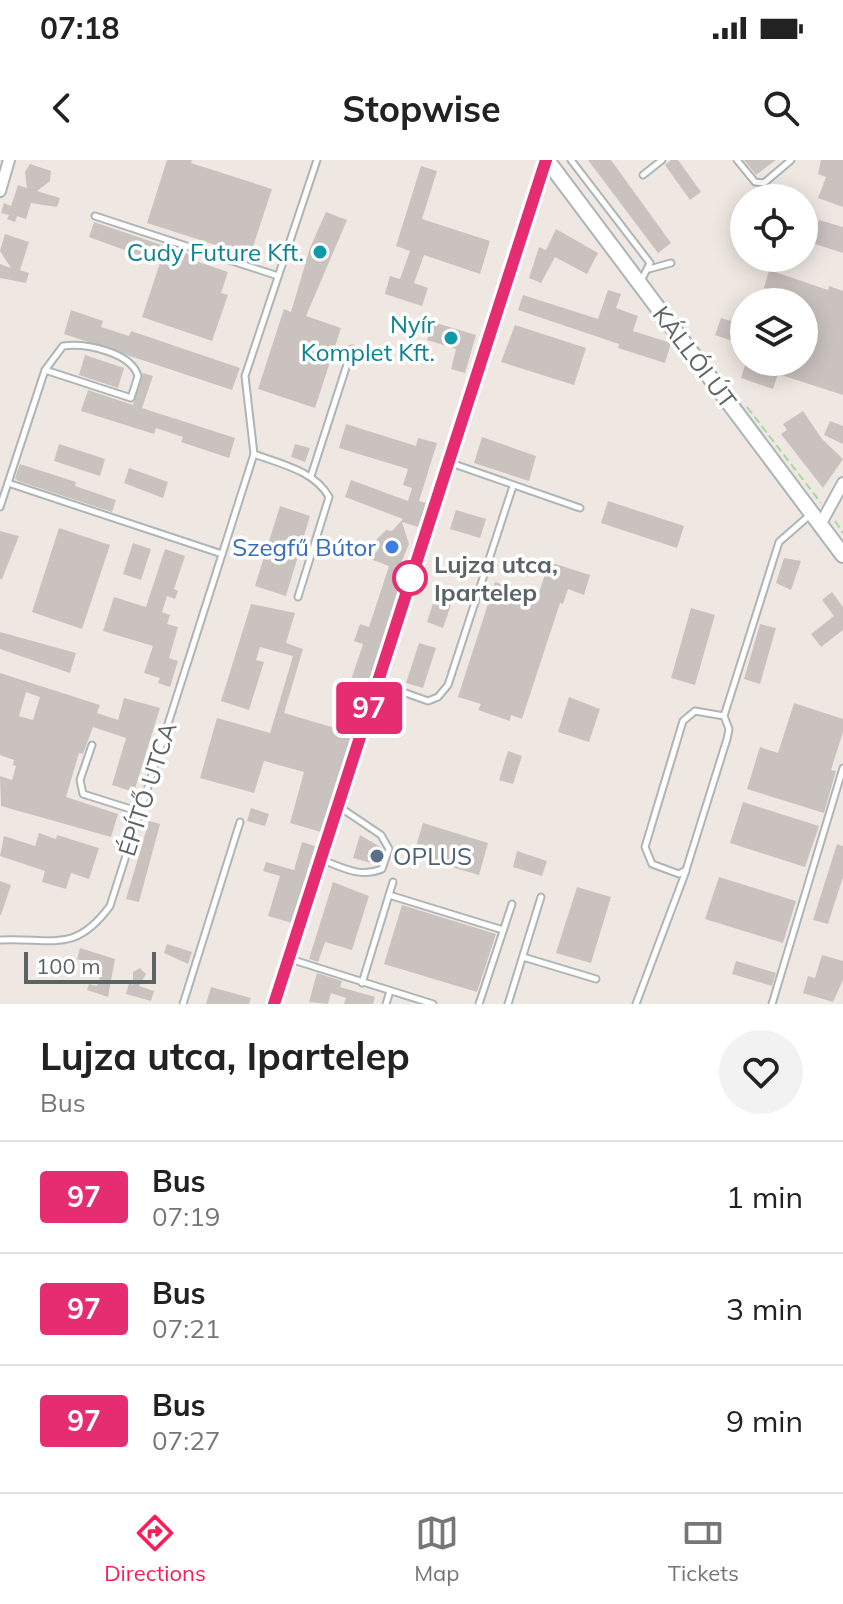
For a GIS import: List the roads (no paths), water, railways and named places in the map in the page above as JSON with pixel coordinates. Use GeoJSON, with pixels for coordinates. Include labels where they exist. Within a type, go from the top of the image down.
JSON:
{"type":"FeatureCollection","features":[{"type":"Feature","properties":{"kind":"main road","name":"KÁLLÓI ÚT"},"geometry":{"type":"LineString","coordinates":[[546,160],[843,555]]}},
{"type":"Feature","properties":{"kind":"street"},"geometry":{"type":"LineString","coordinates":[[0,191],[9,160]]}},
{"type":"Feature","properties":{"kind":"street"},"geometry":{"type":"LineString","coordinates":[[274,1004],[546,160]]}},
{"type":"Feature","properties":{"kind":"street"},"geometry":{"type":"LineString","coordinates":[[816,519],[843,483]]}},
{"type":"Feature","properties":{"kind":"lane","name":"ÉPÍTŐ UTCA"},"geometry":{"type":"LineString","coordinates":[[0,940],[47,943],[74,938],[95,927],[110,906],[254,454],[245,376],[317,160]]}},
{"type":"Feature","properties":{"kind":"lane"},"geometry":{"type":"LineString","coordinates":[[571,160],[650,263],[640,283]]}},
{"type":"Feature","properties":{"kind":"lane"},"geometry":{"type":"LineString","coordinates":[[643,175],[662,160]]}},
{"type":"Feature","properties":{"kind":"lane"},"geometry":{"type":"LineString","coordinates":[[737,160],[755,182],[764,183],[791,160]]}},
{"type":"Feature","properties":{"kind":"lane"},"geometry":{"type":"LineString","coordinates":[[95,216],[278,276]]}},
{"type":"Feature","properties":{"kind":"lane"},"geometry":{"type":"LineString","coordinates":[[648,270],[671,263]]}},
{"type":"Feature","properties":{"kind":"lane"},"geometry":{"type":"LineString","coordinates":[[0,507],[45,370],[63,346],[80,344],[128,360],[138,376],[131,398],[45,370]]}},
{"type":"Feature","properties":{"kind":"lane"},"geometry":{"type":"LineString","coordinates":[[311,476],[352,349]]}},
{"type":"Feature","properties":{"kind":"lane"},"geometry":{"type":"LineString","coordinates":[[254,454],[311,476],[322,484],[329,497],[298,597]]}},
{"type":"Feature","properties":{"kind":"lane"},"geometry":{"type":"LineString","coordinates":[[447,462],[580,508]]}},
{"type":"Feature","properties":{"kind":"lane"},"geometry":{"type":"LineString","coordinates":[[8,483],[222,554]]}},
{"type":"Feature","properties":{"kind":"lane"},"geometry":{"type":"LineString","coordinates":[[377,683],[428,701],[438,697],[448,685],[513,486]]}},
{"type":"Feature","properties":{"kind":"lane"},"geometry":{"type":"LineString","coordinates":[[636,1004],[686,870],[727,739],[729,729],[724,716],[779,542],[816,519]]}},
{"type":"Feature","properties":{"kind":"lane"},"geometry":{"type":"LineString","coordinates":[[686,870],[679,874],[652,864],[645,847],[683,721],[695,711],[724,716]]}},
{"type":"Feature","properties":{"kind":"lane"},"geometry":{"type":"LineString","coordinates":[[92,745],[80,780],[83,794],[140,812]]}},
{"type":"Feature","properties":{"kind":"lane"},"geometry":{"type":"LineString","coordinates":[[772,1004],[843,768]]}},
{"type":"Feature","properties":{"kind":"lane"},"geometry":{"type":"LineString","coordinates":[[321,859],[361,874],[382,869],[389,849],[381,835],[338,806]]}},
{"type":"Feature","properties":{"kind":"lane"},"geometry":{"type":"LineString","coordinates":[[183,1004],[240,822]]}},
{"type":"Feature","properties":{"kind":"lane"},"geometry":{"type":"LineString","coordinates":[[362,983],[393,882]]}},
{"type":"Feature","properties":{"kind":"lane"},"geometry":{"type":"LineString","coordinates":[[389,895],[503,930]]}},
{"type":"Feature","properties":{"kind":"lane"},"geometry":{"type":"LineString","coordinates":[[508,1004],[541,897]]}},
{"type":"Feature","properties":{"kind":"lane"},"geometry":{"type":"LineString","coordinates":[[479,1004],[512,904]]}},
{"type":"Feature","properties":{"kind":"lane"},"geometry":{"type":"LineString","coordinates":[[523,957],[596,979]]}},
{"type":"Feature","properties":{"kind":"lane"},"geometry":{"type":"LineString","coordinates":[[289,959],[433,1004]]}},
{"type":"Feature","properties":{"kind":"lane"},"geometry":{"type":"LineString","coordinates":[[386,1004],[390,991]]}},
{"type":"Feature","properties":{"kind":"place","name":"Cudy Future Kft."},"geometry":{"type":"Point","coordinates":[320,252]}},
{"type":"Feature","properties":{"kind":"place","name":"Nyír Komplet Kft."},"geometry":{"type":"Point","coordinates":[451,338]}},
{"type":"Feature","properties":{"kind":"place","name":"Szegfű Bútor"},"geometry":{"type":"Point","coordinates":[392,547]}},
{"type":"Feature","properties":{"kind":"place","name":"Lujza utca, Ipartelep"},"geometry":{"type":"Point","coordinates":[410,578]}},
{"type":"Feature","properties":{"kind":"place","name":"OPLUS"},"geometry":{"type":"Point","coordinates":[377,856]}}]}
